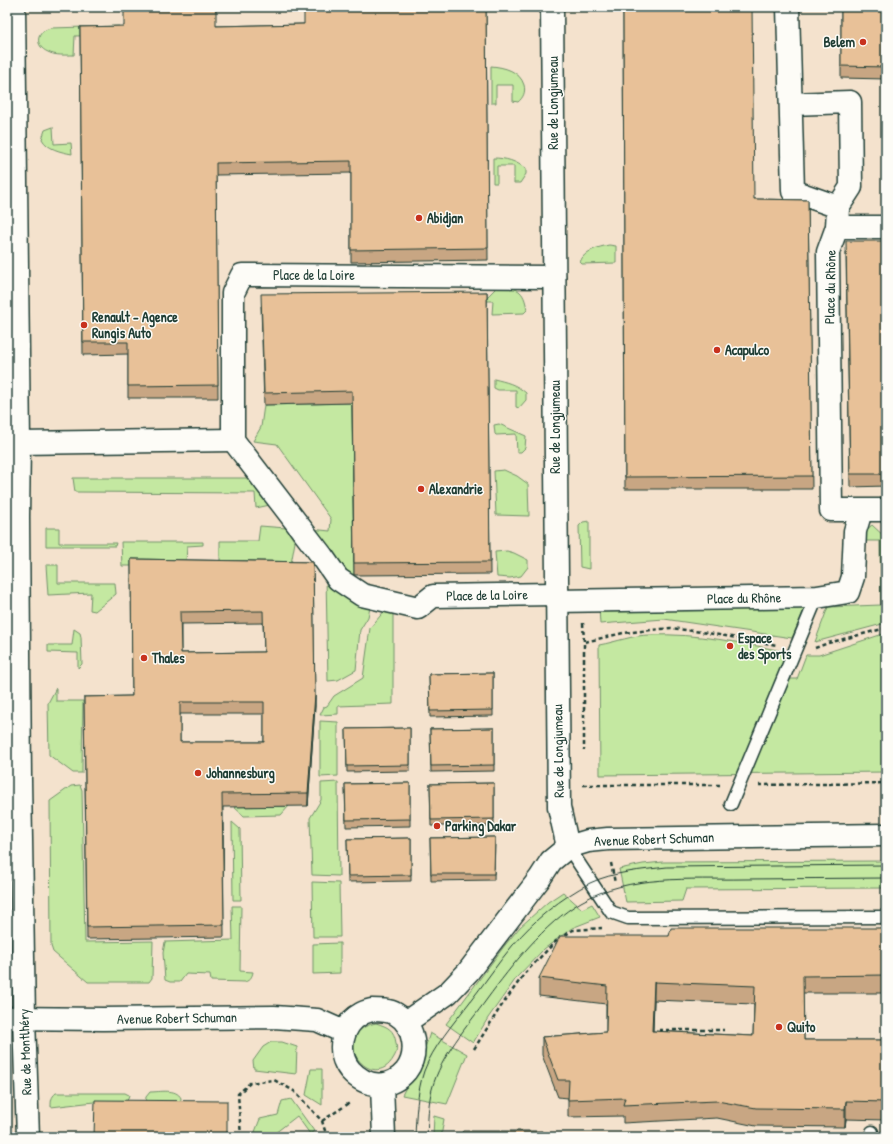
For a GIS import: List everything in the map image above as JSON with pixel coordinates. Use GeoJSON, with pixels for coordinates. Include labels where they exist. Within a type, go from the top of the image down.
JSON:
{"type":"FeatureCollection","features":[{"type":"Feature","properties":{"kind":"street","name":"Rue de Montlhéry"},"geometry":{"type":"LineString","coordinates":[[14,7],[11,203],[19,443],[13,741],[16,1018],[28,1137]]}},
{"type":"Feature","properties":{"kind":"street","name":"Rue de Longjumeau"},"geometry":{"type":"LineString","coordinates":[[552,7],[559,807],[568,847]]}},
{"type":"Feature","properties":{"kind":"street"},"geometry":{"type":"LineString","coordinates":[[788,7],[793,191],[837,217],[886,227]]}},
{"type":"Feature","properties":{"kind":"street","name":"Place du Rhône"},"geometry":{"type":"LineString","coordinates":[[791,104],[850,102],[851,187],[837,217],[828,252],[831,510],[886,510]]}},
{"type":"Feature","properties":{"kind":"street","name":"Place de la Loire"},"geometry":{"type":"LineString","coordinates":[[554,277],[242,275],[233,293],[233,440],[338,579],[362,595],[418,608],[433,596],[556,597]]}},
{"type":"Feature","properties":{"kind":"street"},"geometry":{"type":"LineString","coordinates":[[19,443],[233,440]]}},
{"type":"Feature","properties":{"kind":"street","name":"Place du Rhône"},"geometry":{"type":"LineString","coordinates":[[556,597],[817,597],[848,592],[853,577],[855,531],[861,511]]}},
{"type":"Feature","properties":{"kind":"street","name":"Avenue Robert Schuman"},"geometry":{"type":"LineString","coordinates":[[406,1022],[448,993],[468,972],[540,878],[551,861],[568,847],[588,841],[608,839],[886,834]]}},
{"type":"Feature","properties":{"kind":"street"},"geometry":{"type":"LineString","coordinates":[[372,1010],[385,1010],[396,1014],[406,1022],[412,1034],[413,1040],[414,1047],[412,1059],[406,1071],[396,1080],[382,1085],[369,1083],[358,1077],[349,1069],[344,1057],[342,1045],[344,1032],[351,1022],[360,1014],[372,1010]]}},
{"type":"Feature","properties":{"kind":"street","name":"Avenue Robert Schuman"},"geometry":{"type":"LineString","coordinates":[[16,1018],[103,1019],[274,1017],[317,1020],[344,1032]]}},
{"type":"Feature","properties":{"kind":"street"},"geometry":{"type":"LineString","coordinates":[[382,1085],[384,1137]]}},
{"type":"Feature","properties":{"kind":"lane"},"geometry":{"type":"LineString","coordinates":[[731,804],[817,597]]}},
{"type":"Feature","properties":{"kind":"lane"},"geometry":{"type":"LineString","coordinates":[[568,847],[611,912],[628,918],[886,917]]}},
{"type":"Feature","properties":{"kind":"path"},"geometry":{"type":"LineString","coordinates":[[583,620],[584,755]]}},
{"type":"Feature","properties":{"kind":"path"},"geometry":{"type":"LineString","coordinates":[[584,642],[624,633],[670,628],[811,650],[828,643],[886,628]]}},
{"type":"Feature","properties":{"kind":"path"},"geometry":{"type":"LineString","coordinates":[[584,778],[583,786],[886,783]]}},
{"type":"Feature","properties":{"kind":"path"},"geometry":{"type":"LineString","coordinates":[[474,1049],[500,1008],[525,973],[556,941],[573,930],[602,929],[616,901],[617,888],[613,876],[608,839]]}},
{"type":"Feature","properties":{"kind":"path"},"geometry":{"type":"LineString","coordinates":[[658,1030],[724,1030]]}},
{"type":"Feature","properties":{"kind":"path"},"geometry":{"type":"LineString","coordinates":[[241,1137],[238,1094],[250,1083],[274,1080],[294,1091],[322,1121],[327,1137]]}},
{"type":"Feature","properties":{"kind":"path"},"geometry":{"type":"LineString","coordinates":[[322,1121],[351,1102]]}},
{"type":"Feature","properties":{"kind":"shaded area"},"geometry":{"type":"Polygon","coordinates":[[[7,7],[886,7],[886,1137],[7,1137],[7,7]]]}},
{"type":"Feature","properties":{"kind":"green space"},"geometry":{"type":"Polygon","coordinates":[[[119,26],[119,35],[75,36],[74,55],[51,53],[43,49],[39,43],[42,32],[51,28],[119,26]]]}},
{"type":"Feature","properties":{"kind":"green space"},"geometry":{"type":"Polygon","coordinates":[[[491,66],[501,67],[511,71],[522,80],[525,88],[523,97],[518,102],[513,101],[513,85],[496,85],[496,103],[491,103],[491,66]]]}},
{"type":"Feature","properties":{"kind":"green space"},"geometry":{"type":"Polygon","coordinates":[[[53,127],[54,144],[71,143],[72,154],[55,150],[44,142],[42,139],[45,130],[53,127]]]}},
{"type":"Feature","properties":{"kind":"green space"},"geometry":{"type":"Polygon","coordinates":[[[493,158],[511,160],[526,169],[526,174],[520,183],[514,183],[514,166],[497,166],[497,183],[493,183],[493,158]]]}},
{"type":"Feature","properties":{"kind":"green space"},"geometry":{"type":"Polygon","coordinates":[[[609,245],[616,246],[616,263],[582,264],[580,262],[588,252],[596,248],[609,245]]]}},
{"type":"Feature","properties":{"kind":"green space"},"geometry":{"type":"Polygon","coordinates":[[[497,287],[514,289],[521,293],[526,303],[527,310],[524,313],[492,314],[493,301],[483,301],[497,287]]]}},
{"type":"Feature","properties":{"kind":"green space"},"geometry":{"type":"Polygon","coordinates":[[[494,379],[515,385],[526,393],[526,400],[519,408],[516,407],[516,390],[498,390],[494,388],[494,379]]]}},
{"type":"Feature","properties":{"kind":"green space"},"geometry":{"type":"Polygon","coordinates":[[[352,403],[354,575],[345,573],[311,529],[330,531],[331,519],[277,444],[253,441],[261,427],[264,405],[352,403]]]}},
{"type":"Feature","properties":{"kind":"green space"},"geometry":{"type":"Polygon","coordinates":[[[499,424],[526,436],[525,448],[521,452],[517,452],[516,434],[495,434],[494,425],[499,424]]]}},
{"type":"Feature","properties":{"kind":"green space"},"geometry":{"type":"Polygon","coordinates":[[[504,470],[517,476],[528,484],[529,516],[496,515],[494,471],[504,470]]]}},
{"type":"Feature","properties":{"kind":"green space"},"geometry":{"type":"Polygon","coordinates":[[[73,478],[247,478],[270,505],[256,508],[255,493],[75,492],[73,478]]]}},
{"type":"Feature","properties":{"kind":"green space"},"geometry":{"type":"Polygon","coordinates":[[[589,521],[589,569],[580,567],[579,526],[583,522],[589,521]]]}},
{"type":"Feature","properties":{"kind":"green space"},"geometry":{"type":"Polygon","coordinates":[[[872,525],[886,538],[886,623],[815,642],[828,607],[881,605],[880,541],[864,541],[866,530],[872,525]]]}},
{"type":"Feature","properties":{"kind":"green space"},"geometry":{"type":"Polygon","coordinates":[[[260,526],[286,528],[295,542],[291,564],[220,564],[220,541],[258,541],[260,526]]]}},
{"type":"Feature","properties":{"kind":"green space"},"geometry":{"type":"Polygon","coordinates":[[[46,528],[59,528],[59,543],[116,543],[115,546],[46,546],[46,528]]]}},
{"type":"Feature","properties":{"kind":"green space"},"geometry":{"type":"Polygon","coordinates":[[[121,542],[203,542],[203,545],[187,546],[186,562],[203,566],[122,566],[121,542]]]}},
{"type":"Feature","properties":{"kind":"green space"},"geometry":{"type":"Polygon","coordinates":[[[507,551],[528,560],[528,567],[521,576],[510,578],[497,577],[495,552],[507,551]]]}},
{"type":"Feature","properties":{"kind":"green space"},"geometry":{"type":"Polygon","coordinates":[[[46,565],[58,565],[58,583],[115,583],[116,594],[95,611],[90,610],[91,593],[48,595],[46,565]]]}},
{"type":"Feature","properties":{"kind":"green space"},"geometry":{"type":"Polygon","coordinates":[[[326,577],[371,603],[368,617],[360,630],[356,670],[338,680],[328,681],[326,577]]]}},
{"type":"Feature","properties":{"kind":"green space"},"geometry":{"type":"Polygon","coordinates":[[[806,605],[792,638],[664,619],[600,624],[599,608],[806,605]]]}},
{"type":"Feature","properties":{"kind":"green space"},"geometry":{"type":"Polygon","coordinates":[[[386,609],[393,612],[393,704],[338,706],[338,714],[320,715],[324,707],[327,706],[334,696],[363,678],[370,628],[386,609]]]}},
{"type":"Feature","properties":{"kind":"green space"},"geometry":{"type":"Polygon","coordinates":[[[74,629],[80,633],[81,637],[82,664],[78,668],[78,653],[48,652],[48,645],[72,645],[74,629]]]}},
{"type":"Feature","properties":{"kind":"green space","name":"Espace des Sports"},"geometry":{"type":"Polygon","coordinates":[[[886,633],[886,772],[600,775],[599,645],[644,635],[702,637],[736,642],[787,652],[777,679],[797,679],[806,655],[819,655],[886,633]]]}},
{"type":"Feature","properties":{"kind":"green space"},"geometry":{"type":"Polygon","coordinates":[[[56,688],[56,701],[83,701],[82,773],[73,773],[49,755],[48,703],[56,688]]]}},
{"type":"Feature","properties":{"kind":"green space"},"geometry":{"type":"Polygon","coordinates":[[[320,721],[338,722],[338,776],[320,777],[320,721]]]}},
{"type":"Feature","properties":{"kind":"green space"},"geometry":{"type":"Polygon","coordinates":[[[338,782],[339,876],[312,875],[310,818],[321,800],[321,783],[338,782]]]}},
{"type":"Feature","properties":{"kind":"green space"},"geometry":{"type":"Polygon","coordinates":[[[80,785],[82,790],[85,942],[153,941],[152,978],[149,982],[88,982],[53,952],[51,946],[50,801],[71,786],[80,785]]]}},
{"type":"Feature","properties":{"kind":"green space"},"geometry":{"type":"Polygon","coordinates":[[[289,806],[281,815],[244,816],[234,807],[289,806]]]}},
{"type":"Feature","properties":{"kind":"green space"},"geometry":{"type":"Polygon","coordinates":[[[232,822],[240,829],[241,900],[233,900],[232,822]]]}},
{"type":"Feature","properties":{"kind":"green space"},"geometry":{"type":"Polygon","coordinates":[[[886,861],[886,888],[686,889],[682,901],[626,902],[619,869],[663,862],[886,861]]]}},
{"type":"Feature","properties":{"kind":"green space"},"geometry":{"type":"Polygon","coordinates":[[[312,882],[339,883],[340,937],[313,937],[312,882]]]}},
{"type":"Feature","properties":{"kind":"green space"},"geometry":{"type":"Polygon","coordinates":[[[563,892],[582,909],[592,904],[600,917],[572,928],[544,949],[517,977],[488,1018],[473,1043],[446,1024],[520,927],[548,902],[563,892]]]}},
{"type":"Feature","properties":{"kind":"green space"},"geometry":{"type":"Polygon","coordinates":[[[232,906],[241,906],[240,971],[253,972],[251,977],[245,982],[211,981],[210,975],[186,974],[180,982],[170,982],[165,980],[163,953],[165,942],[233,940],[232,906]]]}},
{"type":"Feature","properties":{"kind":"green space"},"geometry":{"type":"Polygon","coordinates":[[[340,943],[340,973],[313,974],[313,944],[340,943]]]}},
{"type":"Feature","properties":{"kind":"green space"},"geometry":{"type":"Polygon","coordinates":[[[376,1023],[390,1029],[394,1035],[397,1049],[394,1057],[385,1067],[375,1070],[365,1066],[358,1059],[353,1049],[354,1038],[361,1029],[376,1023]]]}},
{"type":"Feature","properties":{"kind":"green space"},"geometry":{"type":"Polygon","coordinates":[[[430,1033],[467,1054],[447,1104],[402,1095],[423,1054],[430,1033]]]}},
{"type":"Feature","properties":{"kind":"green space"},"geometry":{"type":"Polygon","coordinates":[[[271,1042],[282,1042],[297,1047],[296,1074],[254,1069],[253,1061],[263,1047],[271,1042]]]}},
{"type":"Feature","properties":{"kind":"green space"},"geometry":{"type":"Polygon","coordinates":[[[311,1069],[322,1069],[322,1105],[306,1095],[311,1069]]]}},
{"type":"Feature","properties":{"kind":"green space"},"geometry":{"type":"Polygon","coordinates":[[[167,1091],[179,1095],[181,1098],[180,1108],[145,1108],[146,1097],[150,1092],[167,1091]]]}},
{"type":"Feature","properties":{"kind":"green space"},"geometry":{"type":"Polygon","coordinates":[[[56,1093],[125,1093],[129,1095],[127,1101],[94,1102],[51,1107],[53,1096],[56,1093]]]}},
{"type":"Feature","properties":{"kind":"green space"},"geometry":{"type":"Polygon","coordinates":[[[291,1099],[314,1131],[310,1134],[297,1116],[270,1137],[253,1137],[260,1119],[278,1115],[282,1101],[291,1099]]]}},
{"type":"Feature","properties":{"kind":"green space"},"geometry":{"type":"Polygon","coordinates":[[[434,1116],[444,1119],[441,1137],[433,1137],[434,1116]]]}},
{"type":"Feature","properties":{"kind":"building","name":"Abidjan"},"geometry":{"type":"Polygon","coordinates":[[[124,7],[216,7],[216,26],[304,24],[304,7],[486,7],[488,248],[351,250],[351,161],[216,163],[218,385],[128,386],[128,342],[83,342],[80,27],[124,26],[124,7]]]}},
{"type":"Feature","properties":{"kind":"building","name":"Acapulco"},"geometry":{"type":"Polygon","coordinates":[[[623,7],[752,7],[754,199],[808,200],[812,476],[625,477],[623,7]]]}},
{"type":"Feature","properties":{"kind":"building","name":"Belem"},"geometry":{"type":"Polygon","coordinates":[[[841,7],[886,7],[886,67],[841,66],[841,7]]]}},
{"type":"Feature","properties":{"kind":"building"},"geometry":{"type":"Polygon","coordinates":[[[846,241],[886,241],[886,474],[850,474],[846,241]]]}},
{"type":"Feature","properties":{"kind":"building","name":"Alexandrie"},"geometry":{"type":"Polygon","coordinates":[[[487,292],[490,562],[354,563],[352,391],[264,393],[261,294],[487,292]]]}},
{"type":"Feature","properties":{"kind":"building","name":"Johannesburg"},"geometry":{"type":"Polygon","coordinates":[[[131,559],[313,562],[315,694],[308,793],[222,794],[224,925],[87,927],[84,697],[132,696],[131,559]],[[263,611],[180,612],[181,653],[264,652],[263,611]],[[180,702],[180,742],[264,742],[264,702],[180,702]]]}},
{"type":"Feature","properties":{"kind":"building"},"geometry":{"type":"Polygon","coordinates":[[[493,673],[493,710],[430,711],[429,674],[493,673]]]}},
{"type":"Feature","properties":{"kind":"building"},"geometry":{"type":"Polygon","coordinates":[[[410,728],[410,765],[347,766],[346,729],[410,728]]]}},
{"type":"Feature","properties":{"kind":"building"},"geometry":{"type":"Polygon","coordinates":[[[494,728],[494,765],[431,766],[430,729],[494,728]]]}},
{"type":"Feature","properties":{"kind":"building"},"geometry":{"type":"Polygon","coordinates":[[[410,783],[410,819],[346,820],[345,784],[410,783]]]}},
{"type":"Feature","properties":{"kind":"building"},"geometry":{"type":"Polygon","coordinates":[[[494,783],[494,819],[431,820],[430,784],[494,783]]]}},
{"type":"Feature","properties":{"kind":"building"},"geometry":{"type":"Polygon","coordinates":[[[495,837],[494,874],[431,874],[430,838],[495,837]]]}},
{"type":"Feature","properties":{"kind":"building"},"geometry":{"type":"Polygon","coordinates":[[[411,838],[411,875],[348,876],[347,839],[411,838]]]}},
{"type":"Feature","properties":{"kind":"building","name":"Quito"},"geometry":{"type":"Polygon","coordinates":[[[671,928],[886,928],[886,975],[803,976],[804,1040],[886,1040],[886,1109],[885,1102],[846,1101],[845,1109],[756,1108],[717,1101],[623,1105],[625,1098],[568,1100],[569,1080],[558,1080],[542,1037],[606,1032],[607,986],[539,978],[560,936],[669,936],[671,928]],[[654,982],[652,1031],[753,1036],[755,986],[654,982]]]}},
{"type":"Feature","properties":{"kind":"building"},"geometry":{"type":"Polygon","coordinates":[[[95,1100],[227,1101],[227,1137],[94,1137],[95,1100]]]}},
{"type":"Feature","properties":{"kind":"building"},"geometry":{"type":"Polygon","coordinates":[[[463,1131],[542,1131],[542,1137],[458,1137],[463,1131]]]}},
{"type":"Feature","properties":{"kind":"tram line"},"geometry":{"type":"LineString","coordinates":[[415,1137],[417,1104],[420,1087],[424,1071],[438,1044],[501,959],[521,936],[548,910],[579,889],[608,876],[667,867],[886,865]]}},
{"type":"Feature","properties":{"kind":"tram line"},"geometry":{"type":"LineString","coordinates":[[427,1137],[432,1089],[436,1077],[455,1042],[518,959],[554,922],[581,902],[600,893],[619,887],[660,880],[886,878]]}},
{"type":"Feature","properties":{"kind":"place","name":"Belem"},"geometry":{"type":"Point","coordinates":[863,42]}},
{"type":"Feature","properties":{"kind":"place","name":"Abidjan"},"geometry":{"type":"Point","coordinates":[419,218]}},
{"type":"Feature","properties":{"kind":"place","name":"Renault - Agence Rungis Auto"},"geometry":{"type":"Point","coordinates":[84,325]}},
{"type":"Feature","properties":{"kind":"place","name":"Acapulco"},"geometry":{"type":"Point","coordinates":[717,350]}},
{"type":"Feature","properties":{"kind":"place","name":"Alexandrie"},"geometry":{"type":"Point","coordinates":[421,489]}},
{"type":"Feature","properties":{"kind":"place","name":"Espace des Sports"},"geometry":{"type":"Point","coordinates":[730,646]}},
{"type":"Feature","properties":{"kind":"place","name":"Thales"},"geometry":{"type":"Point","coordinates":[144,658]}},
{"type":"Feature","properties":{"kind":"place","name":"Johannesburg"},"geometry":{"type":"Point","coordinates":[198,773]}},
{"type":"Feature","properties":{"kind":"place","name":"Parking Dakar"},"geometry":{"type":"Point","coordinates":[437,826]}},
{"type":"Feature","properties":{"kind":"place","name":"Quito"},"geometry":{"type":"Point","coordinates":[779,1027]}}]}
